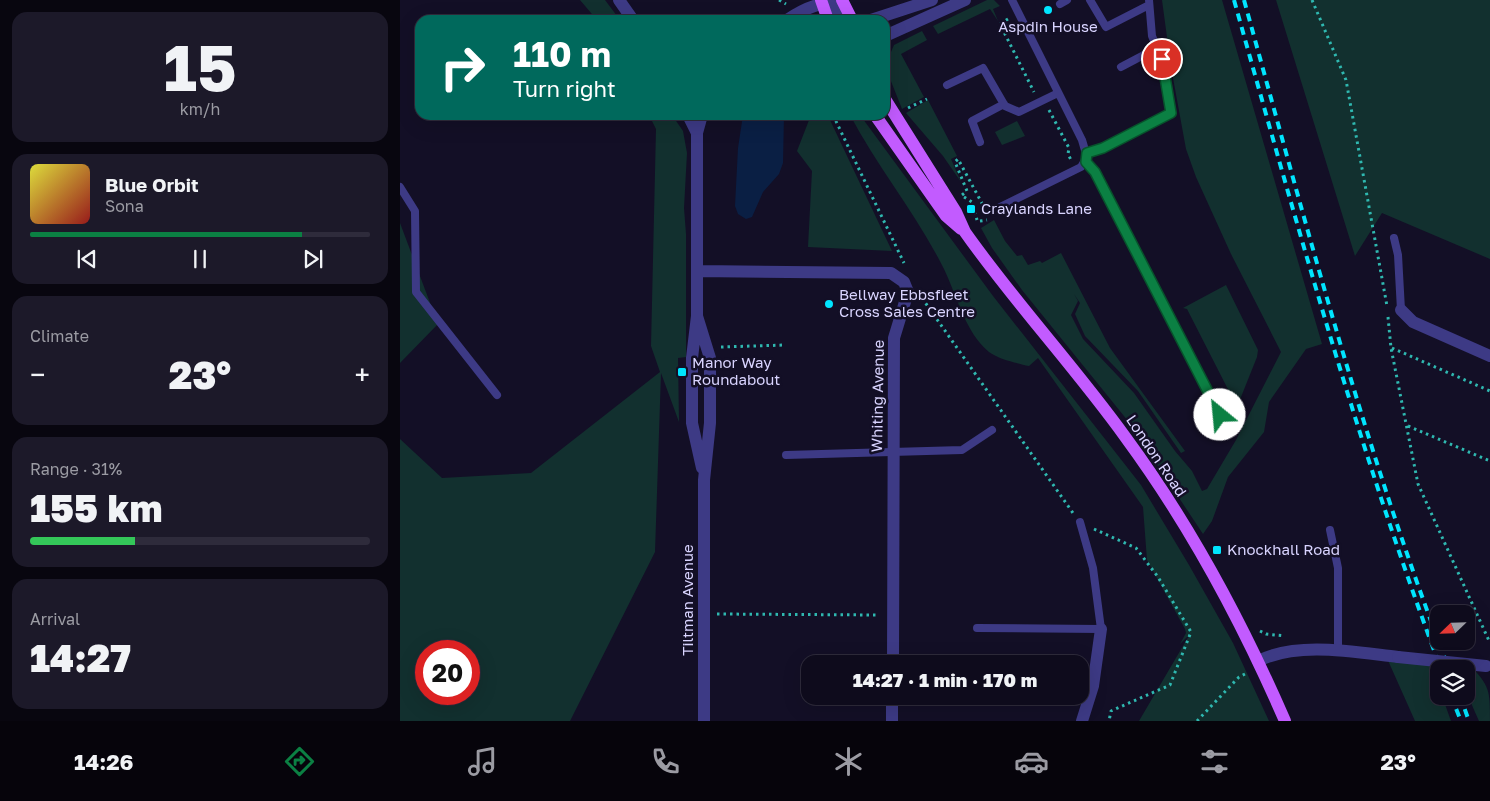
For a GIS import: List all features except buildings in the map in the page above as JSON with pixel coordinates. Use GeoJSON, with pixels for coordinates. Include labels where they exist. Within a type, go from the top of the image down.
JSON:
{"type":"FeatureCollection","features":[{"type":"Feature","properties":{"kind":"main road"},"geometry":{"type":"LineString","coordinates":[[830,15],[832,1]]}},
{"type":"Feature","properties":{"kind":"main road"},"geometry":{"type":"LineString","coordinates":[[832,1],[847,15]]}},
{"type":"Feature","properties":{"kind":"main road","name":"London Road"},"geometry":{"type":"LineString","coordinates":[[890,106],[956,212],[965,232]]}},
{"type":"Feature","properties":{"kind":"main road","name":"London Road"},"geometry":{"type":"LineString","coordinates":[[879,120],[946,216],[965,232],[1125,436],[1154,477],[1223,592],[1258,661],[1285,721]]}},
{"type":"Feature","properties":{"kind":"street"},"geometry":{"type":"LineString","coordinates":[[619,0],[630,15]]}},
{"type":"Feature","properties":{"kind":"street"},"geometry":{"type":"LineString","coordinates":[[886,15],[932,0]]}},
{"type":"Feature","properties":{"kind":"street"},"geometry":{"type":"LineString","coordinates":[[890,34],[965,0]]}},
{"type":"Feature","properties":{"kind":"street"},"geometry":{"type":"LineString","coordinates":[[798,15],[832,1]]}},
{"type":"Feature","properties":{"kind":"street","name":"Tiltman Avenue"},"geometry":{"type":"LineString","coordinates":[[690,120],[697,133]]}},
{"type":"Feature","properties":{"kind":"street","name":"Tiltman Avenue"},"geometry":{"type":"LineString","coordinates":[[701,120],[697,133],[697,316],[692,358],[692,423],[704,480]]}},
{"type":"Feature","properties":{"kind":"street","name":"Whiting Avenue"},"geometry":{"type":"LineString","coordinates":[[697,271],[891,273],[904,282],[908,292],[894,338],[892,655]]}},
{"type":"Feature","properties":{"kind":"street"},"geometry":{"type":"LineString","coordinates":[[1401,310],[1413,322],[1490,356]]}},
{"type":"Feature","properties":{"kind":"street","name":"Tiltman Avenue"},"geometry":{"type":"LineString","coordinates":[[697,316],[710,358],[710,423],[704,480],[704,721]]}},
{"type":"Feature","properties":{"kind":"street"},"geometry":{"type":"LineString","coordinates":[[1082,721],[1093,686],[1100,629]]}},
{"type":"Feature","properties":{"kind":"street"},"geometry":{"type":"LineString","coordinates":[[1258,661],[1290,650],[1398,657],[1488,667]]}},
{"type":"Feature","properties":{"kind":"street"},"geometry":{"type":"LineString","coordinates":[[892,705],[892,721]]}},
{"type":"Feature","properties":{"kind":"lane"},"geometry":{"type":"LineString","coordinates":[[1012,0],[1087,153],[1086,162],[1095,172],[1220,415]]}},
{"type":"Feature","properties":{"kind":"lane"},"geometry":{"type":"LineString","coordinates":[[1087,153],[1103,148],[1171,113],[1162,62],[1152,36],[1149,2],[1106,27],[1090,0]]}},
{"type":"Feature","properties":{"kind":"lane"},"geometry":{"type":"LineString","coordinates":[[1121,67],[1157,48]]}},
{"type":"Feature","properties":{"kind":"lane"},"geometry":{"type":"LineString","coordinates":[[946,85],[983,68],[1008,109],[1021,112],[1058,93]]}},
{"type":"Feature","properties":{"kind":"lane"},"geometry":{"type":"LineString","coordinates":[[980,142],[972,121],[1004,104]]}},
{"type":"Feature","properties":{"kind":"lane"},"geometry":{"type":"LineString","coordinates":[[992,210],[1076,169],[1086,162]]}},
{"type":"Feature","properties":{"kind":"lane"},"geometry":{"type":"LineString","coordinates":[[400,187],[415,211],[416,292],[497,396]]}},
{"type":"Feature","properties":{"kind":"lane"},"geometry":{"type":"LineString","coordinates":[[1394,238],[1398,255],[1401,310]]}},
{"type":"Feature","properties":{"kind":"lane"},"geometry":{"type":"LineString","coordinates":[[786,456],[962,450],[992,430]]}},
{"type":"Feature","properties":{"kind":"lane"},"geometry":{"type":"LineString","coordinates":[[977,628],[1100,629],[1093,568],[1080,522]]}},
{"type":"Feature","properties":{"kind":"lane"},"geometry":{"type":"LineString","coordinates":[[1330,530],[1338,568],[1338,652]]}},
{"type":"Feature","properties":{"kind":"path"},"geometry":{"type":"LineString","coordinates":[[1008,18],[1000,24],[1069,148],[1068,154],[1076,169]]}},
{"type":"Feature","properties":{"kind":"path"},"geometry":{"type":"LineString","coordinates":[[903,110],[927,99]]}},
{"type":"Feature","properties":{"kind":"path"},"geometry":{"type":"LineString","coordinates":[[835,120],[907,271]]}},
{"type":"Feature","properties":{"kind":"path"},"geometry":{"type":"LineString","coordinates":[[962,195],[967,191],[955,162],[958,159],[985,209],[992,210]]}},
{"type":"Feature","properties":{"kind":"path"},"geometry":{"type":"LineString","coordinates":[[920,296],[1080,522],[1136,548],[1158,576],[1191,632],[1170,685],[1111,711],[1109,721]]}},
{"type":"Feature","properties":{"kind":"path"},"geometry":{"type":"LineString","coordinates":[[718,347],[784,346]]}},
{"type":"Feature","properties":{"kind":"path"},"geometry":{"type":"LineString","coordinates":[[1391,348],[1490,391]]}},
{"type":"Feature","properties":{"kind":"path"},"geometry":{"type":"LineString","coordinates":[[1407,426],[1490,461]]}},
{"type":"Feature","properties":{"kind":"path"},"geometry":{"type":"LineString","coordinates":[[717,614],[893,615]]}},
{"type":"Feature","properties":{"kind":"path"},"geometry":{"type":"LineString","coordinates":[[1197,721],[1240,677],[1247,673],[1244,667]]}},
{"type":"Feature","properties":{"kind":"green space"},"geometry":{"type":"Polygon","coordinates":[[[580,0],[605,0],[616,15],[593,15],[580,0]]]}},
{"type":"Feature","properties":{"kind":"green space"},"geometry":{"type":"Polygon","coordinates":[[[987,0],[994,0],[1000,6],[993,9],[998,21],[990,9],[938,34],[933,26],[987,0]]]}},
{"type":"Feature","properties":{"kind":"green space"},"geometry":{"type":"Polygon","coordinates":[[[1162,0],[1222,0],[1322,344],[1306,349],[1269,402],[1264,432],[1228,477],[1212,521],[1203,534],[1128,421],[1022,290],[992,248],[981,228],[994,220],[1005,241],[1017,256],[1022,255],[1028,265],[1040,261],[1042,263],[1061,253],[1110,348],[1185,451],[1181,453],[1138,391],[1085,336],[1075,314],[1080,303],[1074,294],[1078,301],[1071,315],[1083,339],[1134,393],[1175,451],[1192,471],[1202,491],[1207,489],[1236,440],[1281,352],[1231,254],[1196,177],[1186,149],[1171,67],[1162,0]]]}},
{"type":"Feature","properties":{"kind":"green space"},"geometry":{"type":"Polygon","coordinates":[[[1276,0],[1490,0],[1490,259],[1382,213],[1355,256],[1276,0]]]}},
{"type":"Feature","properties":{"kind":"green space"},"geometry":{"type":"Polygon","coordinates":[[[922,31],[927,40],[901,54],[924,97],[902,109],[890,79],[890,54],[894,45],[922,31]]]}},
{"type":"Feature","properties":{"kind":"green space"},"geometry":{"type":"Polygon","coordinates":[[[928,100],[957,156],[951,159],[961,182],[943,156],[906,113],[928,100]]]}},
{"type":"Feature","properties":{"kind":"green space"},"geometry":{"type":"Polygon","coordinates":[[[652,120],[675,120],[683,131],[687,153],[684,208],[686,234],[686,357],[678,358],[679,422],[661,373],[655,552],[570,721],[400,721],[400,439],[442,478],[531,473],[660,372],[651,346],[656,129],[652,120]]]}},
{"type":"Feature","properties":{"kind":"green space"},"geometry":{"type":"Polygon","coordinates":[[[809,120],[830,120],[892,251],[808,247],[812,171],[797,151],[809,120]]]}},
{"type":"Feature","properties":{"kind":"green space"},"geometry":{"type":"Polygon","coordinates":[[[853,120],[864,120],[993,296],[1141,485],[1233,643],[1269,721],[1139,721],[1190,634],[1180,644],[1186,633],[1185,629],[1147,560],[1143,507],[1038,358],[1029,366],[993,355],[981,344],[962,313],[944,269],[933,249],[853,120]]]}},
{"type":"Feature","properties":{"kind":"green space"},"geometry":{"type":"Polygon","coordinates":[[[1017,121],[1025,136],[1002,145],[995,132],[1017,121]]]}},
{"type":"Feature","properties":{"kind":"green space"},"geometry":{"type":"Polygon","coordinates":[[[400,223],[438,324],[400,363],[400,223]]]}},
{"type":"Feature","properties":{"kind":"green space"},"geometry":{"type":"Polygon","coordinates":[[[1226,285],[1258,350],[1237,407],[1187,309],[1183,308],[1226,285]]]}},
{"type":"Feature","properties":{"kind":"green space"},"geometry":{"type":"Polygon","coordinates":[[[1386,656],[1427,659],[1430,666],[1430,705],[1445,705],[1451,721],[1415,721],[1386,656]]]}},
{"type":"Feature","properties":{"kind":"green space"},"geometry":{"type":"Polygon","coordinates":[[[1475,671],[1485,684],[1490,702],[1490,721],[1479,721],[1472,705],[1475,705],[1475,671]]]}},
{"type":"Feature","properties":{"kind":"water"},"geometry":{"type":"Polygon","coordinates":[[[742,120],[784,120],[783,163],[779,174],[763,192],[752,217],[746,219],[738,214],[735,206],[738,148],[742,120]]]}},
{"type":"Feature","properties":{"kind":"railway"},"geometry":{"type":"LineString","coordinates":[[1234,0],[1330,337],[1383,504],[1438,660]]}},
{"type":"Feature","properties":{"kind":"railway"},"geometry":{"type":"LineString","coordinates":[[1244,0],[1338,337],[1390,504],[1446,660]]}},
{"type":"Feature","properties":{"kind":"railway"},"geometry":{"type":"LineString","coordinates":[[1455,705],[1461,721]]}},
{"type":"Feature","properties":{"kind":"railway"},"geometry":{"type":"LineString","coordinates":[[1463,705],[1469,721]]}},
{"type":"Feature","properties":{"kind":"place","name":"Aspdin House"},"geometry":{"type":"Point","coordinates":[1048,10]}},
{"type":"Feature","properties":{"kind":"place","name":"Craylands Lane"},"geometry":{"type":"Point","coordinates":[971,209]}},
{"type":"Feature","properties":{"kind":"place","name":"Bellway Ebbsfleet Cross Sales Centre"},"geometry":{"type":"Point","coordinates":[829,304]}},
{"type":"Feature","properties":{"kind":"place","name":"Manor Way Roundabout"},"geometry":{"type":"Point","coordinates":[682,372]}},
{"type":"Feature","properties":{"kind":"place","name":"Knockhall Road"},"geometry":{"type":"Point","coordinates":[1217,550]}},
{"type":"Feature","properties":{"kind":"route"},"geometry":{"type":"LineString","coordinates":[[1162,59],[1171,113],[1103,148],[1087,153],[1086,162],[1095,172],[1105,195],[1220,415]]}}]}
